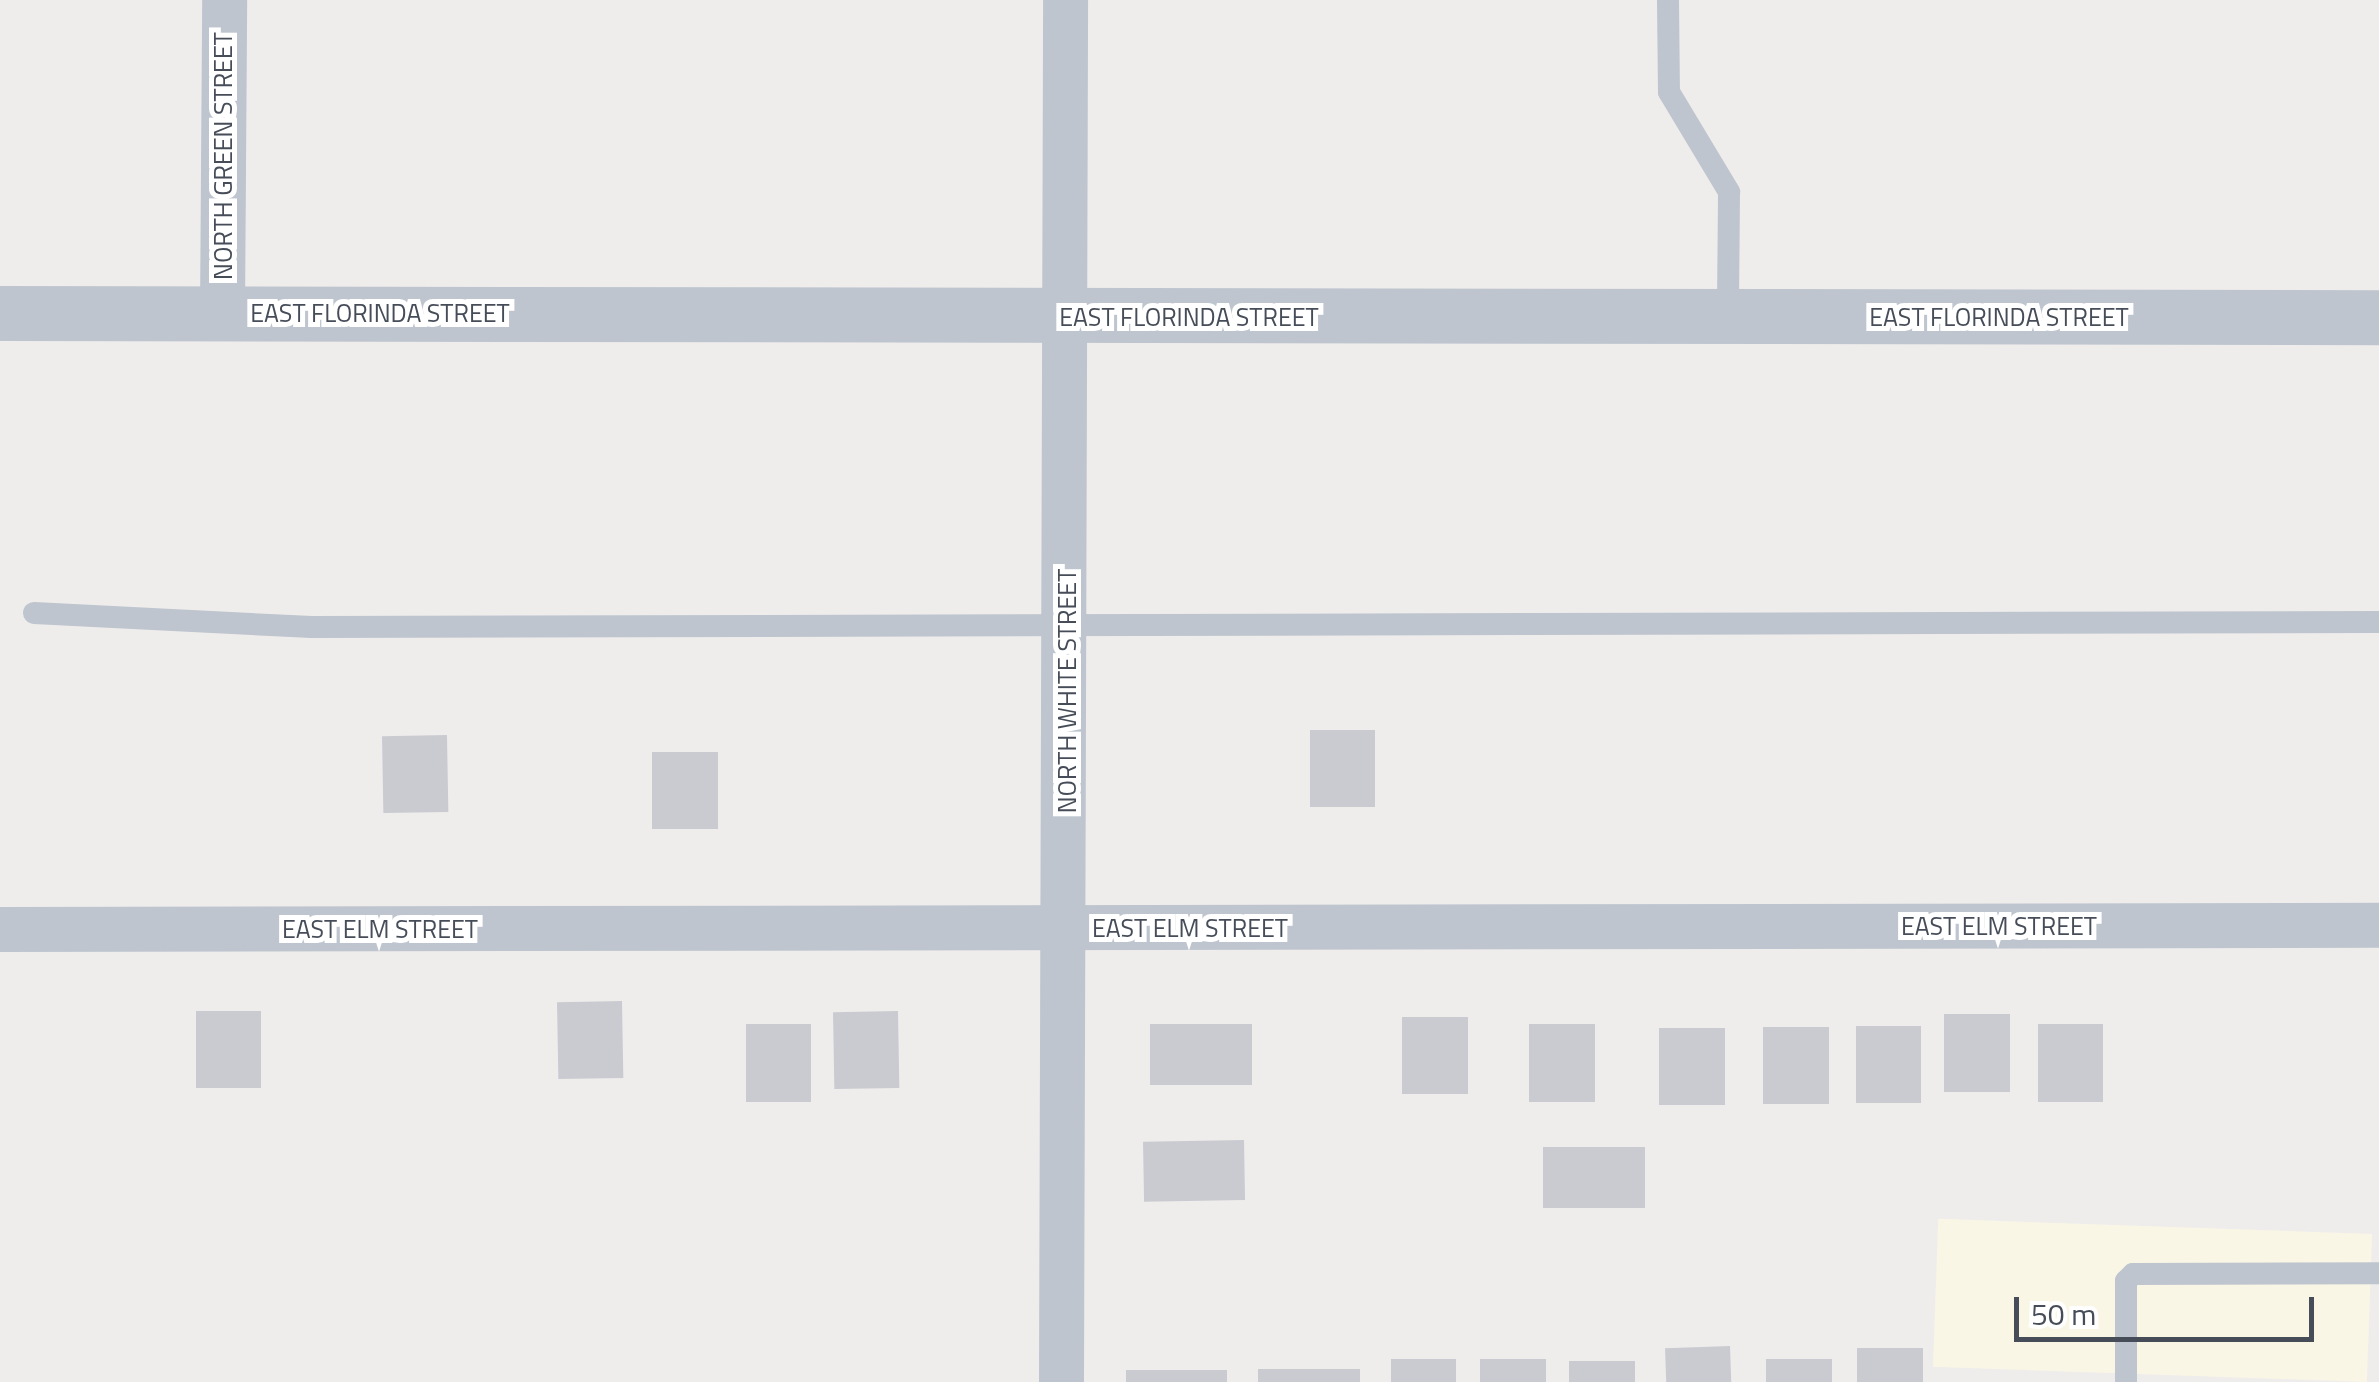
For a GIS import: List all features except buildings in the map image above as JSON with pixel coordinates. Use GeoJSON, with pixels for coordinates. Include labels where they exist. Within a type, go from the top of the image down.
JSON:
{"type":"FeatureCollection","features":[{"type":"Feature","properties":{"kind":"street","name":"NORTH GREEN STREET"},"geometry":{"type":"LineString","coordinates":[[222,313],[224,0]]}},
{"type":"Feature","properties":{"kind":"street","name":"NORTH WHITE STREET"},"geometry":{"type":"LineString","coordinates":[[1062,1382],[1068,624],[1065,0]]}},
{"type":"Feature","properties":{"kind":"street","name":"EAST FLORINDA STREET"},"geometry":{"type":"LineString","coordinates":[[0,312],[2379,317]]}},
{"type":"Feature","properties":{"kind":"street","name":"EAST ELM STREET"},"geometry":{"type":"LineString","coordinates":[[0,930],[2379,925]]}},
{"type":"Feature","properties":{"kind":"lane"},"geometry":{"type":"LineString","coordinates":[[1668,0],[1668,92],[1730,192],[1728,318]]}},
{"type":"Feature","properties":{"kind":"lane"},"geometry":{"type":"LineString","coordinates":[[34,613],[312,627],[2379,622]]}},
{"type":"Feature","properties":{"kind":"lane"},"geometry":{"type":"LineString","coordinates":[[2126,1382],[2126,1282],[2134,1274],[2379,1273]]}},
{"type":"Feature","properties":{"kind":"shaded area"},"geometry":{"type":"Polygon","coordinates":[[[1938,1219],[2372,1234],[2367,1382],[1933,1367],[1938,1219]]]}}]}
